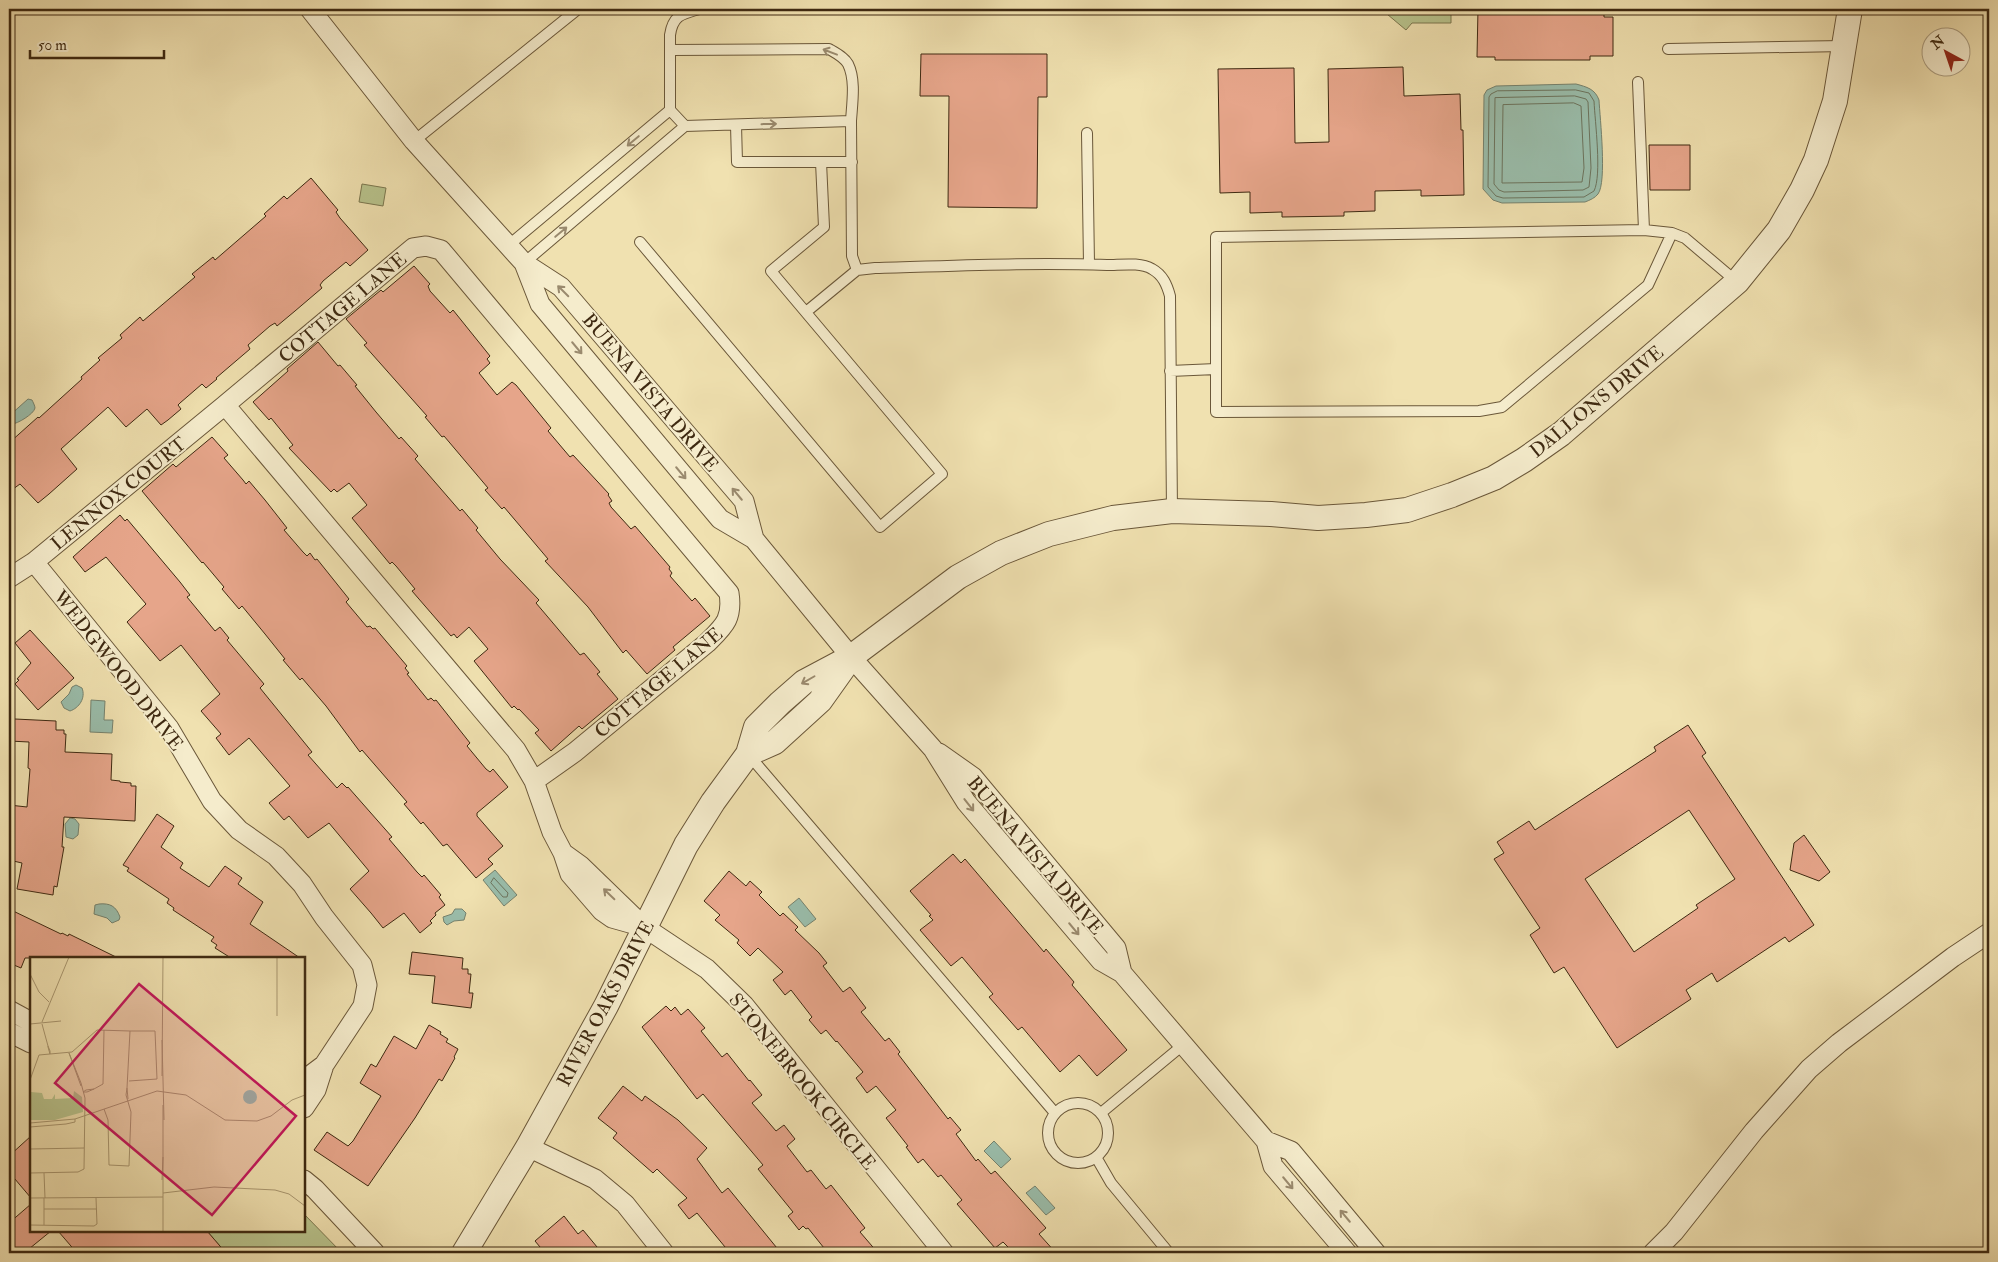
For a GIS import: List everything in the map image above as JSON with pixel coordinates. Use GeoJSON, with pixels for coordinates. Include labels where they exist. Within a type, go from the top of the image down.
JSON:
{"type":"FeatureCollection","features":[{"type":"Feature","properties":{"kind":"street","name":"BUENA VISTA DRIVE"},"geometry":{"type":"LineString","coordinates":[[310,9],[414,141],[524,264],[540,304],[713,511],[720,518],[754,539],[851,657],[933,749],[966,802],[1101,962],[1122,973],[1266,1141],[1274,1166],[1348,1253]]}},
{"type":"Feature","properties":{"kind":"street","name":"DALLONS DRIVE"},"geometry":{"type":"LineString","coordinates":[[851,657],[958,578],[1001,553],[1049,534],[1113,518],[1172,511],[1271,514],[1318,518],[1407,510],[1494,478],[1524,460],[1562,434],[1737,282],[1779,230],[1802,190],[1816,160],[1835,102],[1850,9]]}},
{"type":"Feature","properties":{"kind":"street","name":"COTTAGE LANE"},"geometry":{"type":"LineString","coordinates":[[225,406],[413,248],[426,246],[441,250],[729,594],[731,608],[726,623],[707,644],[575,752],[534,781]]}},
{"type":"Feature","properties":{"kind":"street","name":"BUENA VISTA DRIVE"},"geometry":{"type":"LineString","coordinates":[[524,264],[561,287],[744,502],[754,539]]}},
{"type":"Feature","properties":{"kind":"street","name":"LENNOX COURT"},"geometry":{"type":"LineString","coordinates":[[9,578],[34,562],[225,406]]}},
{"type":"Feature","properties":{"kind":"street"},"geometry":{"type":"LineString","coordinates":[[225,406],[516,750],[534,781],[552,832],[563,853],[582,866],[644,927]]}},
{"type":"Feature","properties":{"kind":"street","name":"WEDGWOOD DRIVE"},"geometry":{"type":"LineString","coordinates":[[34,562],[169,728],[212,801],[239,830],[276,856],[302,884],[324,917],[362,966],[367,985],[363,1006],[324,1065],[316,1090],[305,1106]]}},
{"type":"Feature","properties":{"kind":"street","name":"RIVER OAKS DRIVE"},"geometry":{"type":"LineString","coordinates":[[464,1253],[528,1147],[606,1006],[686,845],[713,802],[748,754],[756,727],[804,682],[851,657]]}},
{"type":"Feature","properties":{"kind":"street","name":"STONEBROOK CIRCLE"},"geometry":{"type":"LineString","coordinates":[[644,927],[707,969],[744,1005],[944,1253]]}},
{"type":"Feature","properties":{"kind":"street"},"geometry":{"type":"LineString","coordinates":[[1653,1253],[1674,1232],[1754,1131],[1809,1069],[1839,1043],[1989,932]]}},
{"type":"Feature","properties":{"kind":"street"},"geometry":{"type":"LineString","coordinates":[[9,1010],[30,1021]]}},
{"type":"Feature","properties":{"kind":"street"},"geometry":{"type":"LineString","coordinates":[[9,1032],[30,1043]]}},
{"type":"Feature","properties":{"kind":"street","name":"WEDGWOOD DRIVE"},"geometry":{"type":"LineString","coordinates":[[305,1079],[324,1065]]}},
{"type":"Feature","properties":{"kind":"street","name":"BUENA VISTA DRIVE"},"geometry":{"type":"LineString","coordinates":[[1266,1141],[1291,1151],[1376,1253]]}},
{"type":"Feature","properties":{"kind":"street"},"geometry":{"type":"LineString","coordinates":[[528,1147],[595,1179],[625,1204],[664,1253]]}},
{"type":"Feature","properties":{"kind":"street"},"geometry":{"type":"LineString","coordinates":[[305,1181],[322,1195],[376,1253]]}},
{"type":"Feature","properties":{"kind":"lane"},"geometry":{"type":"LineString","coordinates":[[414,141],[578,9]]}},
{"type":"Feature","properties":{"kind":"lane"},"geometry":{"type":"LineString","coordinates":[[685,126],[670,110],[672,23],[681,14],[699,9]]}},
{"type":"Feature","properties":{"kind":"lane"},"geometry":{"type":"LineString","coordinates":[[1668,49],[1844,46]]}},
{"type":"Feature","properties":{"kind":"lane"},"geometry":{"type":"LineString","coordinates":[[670,50],[829,49],[841,56],[848,64],[851,77],[852,121],[852,256],[857,270]]}},
{"type":"Feature","properties":{"kind":"lane"},"geometry":{"type":"LineString","coordinates":[[1638,82],[1644,230]]}},
{"type":"Feature","properties":{"kind":"lane"},"geometry":{"type":"LineString","coordinates":[[509,245],[670,110]]}},
{"type":"Feature","properties":{"kind":"lane"},"geometry":{"type":"LineString","coordinates":[[524,264],[685,126],[852,121]]}},
{"type":"Feature","properties":{"kind":"lane"},"geometry":{"type":"LineString","coordinates":[[736,125],[737,162],[852,162]]}},
{"type":"Feature","properties":{"kind":"lane"},"geometry":{"type":"LineString","coordinates":[[1087,132],[1089,264]]}},
{"type":"Feature","properties":{"kind":"lane"},"geometry":{"type":"LineString","coordinates":[[640,242],[880,527],[942,474],[771,271],[824,227],[821,162]]}},
{"type":"Feature","properties":{"kind":"lane"},"geometry":{"type":"LineString","coordinates":[[1672,233],[1648,284],[1502,407],[1479,411],[1216,412],[1216,236],[1644,230],[1672,233],[1685,238],[1737,282]]}},
{"type":"Feature","properties":{"kind":"lane"},"geometry":{"type":"LineString","coordinates":[[806,312],[857,270],[875,268],[1089,264],[1140,265],[1152,268],[1167,285],[1170,296],[1172,511]]}},
{"type":"Feature","properties":{"kind":"lane"},"geometry":{"type":"LineString","coordinates":[[1170,371],[1216,369]]}},
{"type":"Feature","properties":{"kind":"lane"},"geometry":{"type":"LineString","coordinates":[[748,754],[1055,1113]]}},
{"type":"Feature","properties":{"kind":"lane"},"geometry":{"type":"LineString","coordinates":[[1101,1113],[1183,1045]]}},
{"type":"Feature","properties":{"kind":"lane"},"geometry":{"type":"LineString","coordinates":[[1081,1102],[1091,1105],[1101,1113],[1108,1126],[1109,1136],[1106,1145],[1096,1157],[1082,1163],[1071,1162],[1062,1158],[1054,1151],[1049,1142],[1050,1122],[1055,1113],[1063,1106],[1072,1103],[1081,1102]]}},
{"type":"Feature","properties":{"kind":"lane"},"geometry":{"type":"LineString","coordinates":[[1096,1157],[1111,1183],[1169,1253]]}},
{"type":"Feature","properties":{"kind":"green space"},"geometry":{"type":"Polygon","coordinates":[[[1381,9],[1451,9],[1451,23],[1412,23],[1406,30],[1381,9]]]}},
{"type":"Feature","properties":{"kind":"green space"},"geometry":{"type":"Polygon","coordinates":[[[362,184],[386,188],[383,206],[359,202],[362,184]]]}},
{"type":"Feature","properties":{"kind":"green space"},"geometry":{"type":"Polygon","coordinates":[[[305,1215],[342,1253],[226,1253],[208,1232],[305,1232],[305,1215]]]}},
{"type":"Feature","properties":{"kind":"water"},"geometry":{"type":"Polygon","coordinates":[[[1576,84],[1593,91],[1599,100],[1603,164],[1601,187],[1598,194],[1585,202],[1502,203],[1493,200],[1483,189],[1484,95],[1487,90],[1496,86],[1576,84]]]}},
{"type":"Feature","properties":{"kind":"water"},"geometry":{"type":"Polygon","coordinates":[[[28,399],[32,400],[35,407],[34,410],[29,416],[18,422],[12,424],[9,422],[9,416],[28,399]]]}},
{"type":"Feature","properties":{"kind":"water"},"geometry":{"type":"Polygon","coordinates":[[[76,685],[82,688],[83,695],[79,705],[70,711],[64,708],[61,702],[69,694],[72,687],[76,685]]]}},
{"type":"Feature","properties":{"kind":"water"},"geometry":{"type":"Polygon","coordinates":[[[91,700],[105,701],[104,720],[113,720],[112,733],[90,732],[91,700]]]}},
{"type":"Feature","properties":{"kind":"water"},"geometry":{"type":"Polygon","coordinates":[[[70,818],[75,819],[79,824],[78,835],[73,839],[66,837],[65,824],[70,818]]]}},
{"type":"Feature","properties":{"kind":"water"},"geometry":{"type":"Polygon","coordinates":[[[495,870],[517,895],[504,906],[483,880],[495,870]]]}},
{"type":"Feature","properties":{"kind":"water"},"geometry":{"type":"Polygon","coordinates":[[[799,898],[816,919],[805,927],[788,907],[799,898]]]}},
{"type":"Feature","properties":{"kind":"water"},"geometry":{"type":"Polygon","coordinates":[[[95,905],[109,905],[117,910],[120,917],[119,920],[112,923],[107,918],[94,914],[95,905]]]}},
{"type":"Feature","properties":{"kind":"water"},"geometry":{"type":"Polygon","coordinates":[[[455,909],[462,909],[466,913],[464,920],[454,921],[447,925],[443,917],[452,914],[455,909]]]}},
{"type":"Feature","properties":{"kind":"water"},"geometry":{"type":"Polygon","coordinates":[[[994,1141],[1011,1159],[1001,1168],[984,1151],[994,1141]]]}},
{"type":"Feature","properties":{"kind":"water"},"geometry":{"type":"Polygon","coordinates":[[[1035,1186],[1055,1208],[1046,1215],[1026,1193],[1035,1186]]]}},
{"type":"Feature","properties":{"kind":"building"},"geometry":{"type":"Polygon","coordinates":[[[1478,9],[1604,9],[1604,17],[1613,17],[1613,56],[1590,56],[1590,60],[1495,60],[1495,57],[1477,57],[1478,9]]]}},
{"type":"Feature","properties":{"kind":"building"},"geometry":{"type":"Polygon","coordinates":[[[921,54],[1047,54],[1047,97],[1038,97],[1037,208],[948,207],[949,96],[920,96],[921,54]]]}},
{"type":"Feature","properties":{"kind":"building"},"geometry":{"type":"Polygon","coordinates":[[[1403,67],[1404,96],[1460,94],[1461,130],[1463,130],[1464,195],[1421,196],[1421,190],[1375,191],[1375,211],[1344,212],[1344,216],[1282,217],[1282,212],[1250,213],[1250,192],[1220,193],[1218,69],[1294,68],[1295,143],[1329,142],[1328,69],[1403,67]]]}},
{"type":"Feature","properties":{"kind":"building"},"geometry":{"type":"Polygon","coordinates":[[[1649,145],[1690,145],[1690,190],[1650,190],[1649,145]]]}},
{"type":"Feature","properties":{"kind":"building"},"geometry":{"type":"Polygon","coordinates":[[[311,178],[338,210],[336,212],[340,218],[368,250],[350,266],[346,262],[323,281],[320,285],[322,288],[277,326],[275,323],[270,326],[248,345],[250,349],[217,379],[206,388],[202,384],[178,405],[181,409],[161,425],[147,409],[126,427],[108,407],[61,449],[77,469],[49,494],[38,503],[20,484],[9,492],[9,443],[82,379],[81,377],[100,360],[98,358],[122,338],[120,335],[140,317],[143,321],[195,277],[192,274],[213,257],[215,260],[266,216],[264,214],[284,196],[287,199],[311,178]]]}},
{"type":"Feature","properties":{"kind":"building"},"geometry":{"type":"Polygon","coordinates":[[[414,266],[430,284],[428,286],[430,291],[450,313],[453,310],[490,356],[487,359],[490,363],[479,373],[497,395],[512,382],[516,385],[551,428],[548,431],[570,457],[573,455],[609,494],[612,501],[609,503],[611,507],[631,529],[635,526],[670,567],[669,569],[672,573],[670,576],[692,601],[695,598],[710,616],[673,647],[675,650],[647,674],[626,650],[623,653],[588,607],[545,561],[548,559],[504,507],[502,509],[485,490],[488,488],[364,345],[367,343],[346,319],[414,266]]]}},
{"type":"Feature","properties":{"kind":"building"},"geometry":{"type":"Polygon","coordinates":[[[318,342],[357,385],[355,386],[399,439],[401,437],[418,456],[415,459],[460,511],[462,509],[478,528],[476,530],[500,559],[539,600],[536,603],[580,655],[584,653],[600,672],[597,674],[618,699],[582,729],[579,726],[551,751],[535,733],[539,730],[519,709],[514,706],[512,708],[474,661],[488,649],[469,627],[457,638],[454,634],[451,636],[412,591],[415,589],[396,566],[392,562],[390,564],[352,518],[367,505],[349,483],[337,492],[334,489],[331,492],[289,448],[293,445],[271,418],[269,420],[253,402],[318,342]]]}},
{"type":"Feature","properties":{"kind":"building"},"geometry":{"type":"Polygon","coordinates":[[[212,437],[228,455],[224,458],[246,484],[249,481],[287,528],[284,530],[307,556],[310,553],[315,560],[317,559],[349,599],[346,602],[367,627],[375,628],[407,666],[405,668],[409,673],[407,674],[428,700],[431,698],[434,701],[436,700],[470,743],[467,746],[486,769],[490,772],[493,769],[508,787],[477,813],[477,816],[503,846],[488,859],[493,864],[476,878],[447,844],[443,846],[423,822],[421,824],[404,804],[407,802],[362,750],[360,752],[326,706],[302,678],[300,680],[283,660],[285,659],[242,606],[239,609],[222,589],[224,587],[142,491],[173,464],[176,467],[212,437]]]}},
{"type":"Feature","properties":{"kind":"building"},"geometry":{"type":"Polygon","coordinates":[[[120,515],[125,521],[127,519],[180,582],[190,595],[187,597],[215,631],[220,627],[229,638],[227,640],[264,684],[260,688],[312,752],[308,755],[337,788],[342,783],[348,787],[392,837],[389,839],[417,872],[422,877],[424,875],[441,895],[439,897],[445,905],[435,913],[436,915],[430,921],[432,923],[420,933],[404,913],[383,928],[350,889],[369,871],[329,823],[308,838],[289,816],[284,820],[269,803],[290,786],[249,738],[229,755],[216,738],[221,734],[201,711],[220,694],[181,645],[160,661],[127,622],[146,604],[106,557],[85,572],[73,557],[120,515]]]}},
{"type":"Feature","properties":{"kind":"building"},"geometry":{"type":"Polygon","coordinates":[[[30,630],[74,678],[38,710],[15,684],[31,663],[15,643],[30,630]]]}},
{"type":"Feature","properties":{"kind":"building"},"geometry":{"type":"Polygon","coordinates":[[[9,720],[56,721],[56,730],[64,730],[64,734],[66,734],[65,752],[112,754],[111,780],[131,783],[131,786],[136,786],[135,821],[64,817],[62,847],[64,847],[57,887],[54,886],[53,895],[17,889],[22,863],[9,860],[9,805],[27,807],[30,769],[28,768],[29,742],[9,741],[9,720]]]}},
{"type":"Feature","properties":{"kind":"building"},"geometry":{"type":"Polygon","coordinates":[[[1688,725],[1706,753],[1702,756],[1814,925],[1789,942],[1785,937],[1717,982],[1712,973],[1686,990],[1691,999],[1617,1048],[1564,967],[1554,973],[1530,935],[1540,928],[1494,859],[1504,853],[1497,842],[1529,821],[1535,830],[1656,751],[1654,747],[1688,725]],[[1689,810],[1585,879],[1634,952],[1698,908],[1696,905],[1735,879],[1689,810]]]}},
{"type":"Feature","properties":{"kind":"building"},"geometry":{"type":"Polygon","coordinates":[[[157,814],[174,826],[161,847],[183,863],[180,868],[209,887],[225,866],[242,878],[238,884],[263,902],[250,924],[299,957],[229,957],[215,948],[217,945],[211,941],[214,937],[173,910],[174,908],[167,903],[169,899],[127,871],[129,868],[123,865],[157,814]]]}},
{"type":"Feature","properties":{"kind":"building"},"geometry":{"type":"Polygon","coordinates":[[[1804,835],[1830,872],[1819,881],[1790,870],[1794,843],[1804,835]]]}},
{"type":"Feature","properties":{"kind":"building"},"geometry":{"type":"Polygon","coordinates":[[[953,854],[961,863],[965,859],[1044,952],[1046,949],[1074,982],[1072,985],[1127,1050],[1097,1076],[1079,1055],[1060,1072],[1022,1027],[1018,1030],[989,997],[993,994],[962,957],[951,966],[920,930],[933,920],[929,916],[931,915],[910,891],[953,854]]]}},
{"type":"Feature","properties":{"kind":"building"},"geometry":{"type":"Polygon","coordinates":[[[729,871],[746,886],[750,881],[762,892],[759,895],[780,916],[783,913],[798,927],[795,930],[827,963],[823,966],[843,992],[850,987],[866,1008],[861,1012],[885,1041],[889,1038],[900,1052],[898,1054],[948,1119],[950,1117],[961,1130],[956,1134],[976,1161],[978,1159],[991,1174],[995,1171],[1046,1228],[1039,1234],[1056,1253],[1014,1253],[1003,1242],[995,1248],[957,1204],[962,1200],[941,1175],[938,1177],[923,1159],[918,1163],[906,1147],[908,1146],[886,1118],[896,1110],[876,1086],[867,1093],[856,1078],[863,1072],[826,1030],[821,1034],[809,1020],[812,1017],[791,990],[785,995],[773,980],[783,972],[758,948],[750,956],[737,943],[739,940],[715,920],[720,915],[704,901],[729,871]]]}},
{"type":"Feature","properties":{"kind":"building"},"geometry":{"type":"Polygon","coordinates":[[[9,909],[61,934],[68,936],[69,934],[116,957],[30,957],[25,958],[21,968],[9,963],[9,909]]]}},
{"type":"Feature","properties":{"kind":"building"},"geometry":{"type":"Polygon","coordinates":[[[412,952],[463,958],[462,969],[468,969],[468,974],[471,974],[469,993],[473,993],[471,1008],[432,1003],[435,976],[409,974],[412,952]]]}},
{"type":"Feature","properties":{"kind":"building"},"geometry":{"type":"Polygon","coordinates":[[[666,1006],[671,1011],[675,1007],[681,1015],[688,1009],[705,1028],[701,1031],[722,1057],[727,1053],[762,1095],[752,1103],[776,1131],[784,1125],[795,1139],[787,1146],[807,1172],[811,1170],[826,1189],[831,1185],[865,1228],[860,1232],[878,1253],[828,1253],[808,1228],[806,1229],[803,1226],[799,1230],[788,1216],[793,1212],[758,1169],[763,1165],[703,1094],[697,1099],[642,1027],[666,1006]]]}},
{"type":"Feature","properties":{"kind":"building"},"geometry":{"type":"Polygon","coordinates":[[[429,1025],[448,1039],[446,1042],[458,1049],[455,1058],[442,1081],[439,1079],[415,1118],[368,1186],[314,1150],[327,1132],[348,1146],[353,1141],[381,1096],[360,1083],[371,1064],[376,1067],[394,1036],[416,1049],[429,1025]]]}},
{"type":"Feature","properties":{"kind":"building"},"geometry":{"type":"Polygon","coordinates":[[[623,1086],[642,1101],[645,1096],[678,1120],[707,1148],[697,1159],[722,1193],[728,1188],[781,1253],[730,1253],[697,1213],[689,1219],[678,1205],[687,1198],[657,1169],[653,1173],[613,1138],[617,1133],[598,1118],[623,1086]]]}},
{"type":"Feature","properties":{"kind":"building"},"geometry":{"type":"Polygon","coordinates":[[[30,1137],[30,1197],[9,1172],[9,1156],[30,1137]]]}},
{"type":"Feature","properties":{"kind":"building"},"geometry":{"type":"Polygon","coordinates":[[[30,1205],[30,1232],[50,1232],[24,1253],[9,1253],[9,1223],[30,1205]]]}},
{"type":"Feature","properties":{"kind":"building"},"geometry":{"type":"Polygon","coordinates":[[[564,1216],[578,1234],[583,1230],[602,1253],[545,1253],[535,1241],[564,1216]]]}},
{"type":"Feature","properties":{"kind":"building"},"geometry":{"type":"Polygon","coordinates":[[[59,1232],[208,1232],[226,1253],[77,1253],[59,1232]]]}}]}
